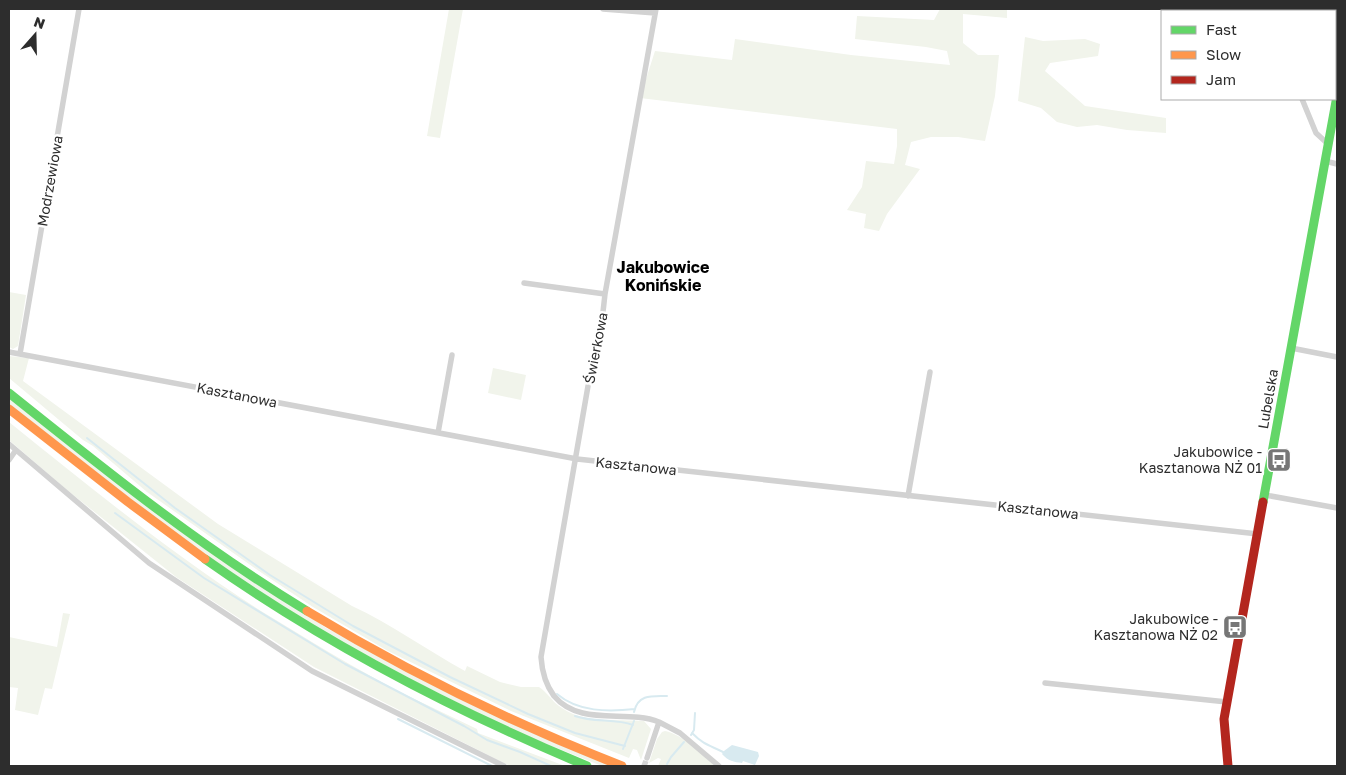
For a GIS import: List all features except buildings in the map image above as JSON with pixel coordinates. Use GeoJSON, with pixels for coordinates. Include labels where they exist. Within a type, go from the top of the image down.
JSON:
{"type":"FeatureCollection","features":[{"type":"Feature","properties":{"kind":"main road","name":"Lubelska"},"geometry":{"type":"LineString","coordinates":[[1228,766],[1224,724],[1227,702],[1337,96]]}},
{"type":"Feature","properties":{"kind":"main road"},"geometry":{"type":"LineString","coordinates":[[9,393],[181,528],[250,576],[303,609],[377,652],[442,686],[544,734],[622,766]]}},
{"type":"Feature","properties":{"kind":"main road"},"geometry":{"type":"LineString","coordinates":[[9,409],[148,518],[274,606],[406,682],[484,720],[587,766]]}},
{"type":"Feature","properties":{"kind":"street","name":"Modrzewiowa"},"geometry":{"type":"LineString","coordinates":[[20,354],[79,9]]}},
{"type":"Feature","properties":{"kind":"street","name":"Świerkowa"},"geometry":{"type":"LineString","coordinates":[[603,9],[655,11],[605,294],[601,330],[588,386],[577,459],[542,643],[542,670],[545,683],[560,703],[577,712],[587,715],[642,717],[659,722]]}},
{"type":"Feature","properties":{"kind":"street"},"geometry":{"type":"LineString","coordinates":[[1302,100],[1316,133],[1321,140],[1328,144]]}},
{"type":"Feature","properties":{"kind":"street"},"geometry":{"type":"LineString","coordinates":[[1325,161],[1337,164]]}},
{"type":"Feature","properties":{"kind":"street"},"geometry":{"type":"LineString","coordinates":[[524,283],[605,294]]}},
{"type":"Feature","properties":{"kind":"street"},"geometry":{"type":"LineString","coordinates":[[1291,348],[1337,357]]}},
{"type":"Feature","properties":{"kind":"street","name":"Kasztanowa"},"geometry":{"type":"LineString","coordinates":[[9,352],[577,459],[1258,534]]}},
{"type":"Feature","properties":{"kind":"street"},"geometry":{"type":"LineString","coordinates":[[438,433],[452,355]]}},
{"type":"Feature","properties":{"kind":"street"},"geometry":{"type":"LineString","coordinates":[[908,496],[930,372]]}},
{"type":"Feature","properties":{"kind":"street"},"geometry":{"type":"LineString","coordinates":[[9,444],[149,563],[312,671],[504,766]]}},
{"type":"Feature","properties":{"kind":"street"},"geometry":{"type":"LineString","coordinates":[[9,460],[16,450]]}},
{"type":"Feature","properties":{"kind":"street"},"geometry":{"type":"LineString","coordinates":[[1265,495],[1337,508]]}},
{"type":"Feature","properties":{"kind":"street"},"geometry":{"type":"LineString","coordinates":[[1045,683],[1227,702]]}},
{"type":"Feature","properties":{"kind":"street"},"geometry":{"type":"LineString","coordinates":[[647,758],[659,722],[680,733],[720,766]]}},
{"type":"Feature","properties":{"kind":"shaded area"},"geometry":{"type":"Polygon","coordinates":[[[449,9],[463,9],[440,138],[427,136],[449,9]]]}},
{"type":"Feature","properties":{"kind":"shaded area"},"geometry":{"type":"Polygon","coordinates":[[[940,9],[1007,9],[1007,18],[963,14],[963,43],[978,55],[999,55],[995,96],[985,141],[958,137],[931,137],[911,142],[905,165],[920,169],[887,214],[879,231],[864,228],[866,214],[847,210],[862,187],[866,161],[894,164],[897,129],[640,98],[655,51],[732,60],[735,39],[851,55],[950,65],[947,51],[855,39],[857,16],[934,20],[940,9]]]}},
{"type":"Feature","properties":{"kind":"shaded area"},"geometry":{"type":"Polygon","coordinates":[[[1025,37],[1043,41],[1085,39],[1100,44],[1098,56],[1050,63],[1045,71],[1085,106],[1166,118],[1166,133],[1127,130],[1097,125],[1077,127],[1057,122],[1041,108],[1018,101],[1025,37]]]}},
{"type":"Feature","properties":{"kind":"shaded area"},"geometry":{"type":"Polygon","coordinates":[[[9,292],[26,295],[18,346],[13,349],[9,347],[9,292]]]}},
{"type":"Feature","properties":{"kind":"shaded area"},"geometry":{"type":"Polygon","coordinates":[[[9,356],[29,358],[23,381],[218,524],[352,606],[451,663],[465,671],[467,666],[500,682],[521,687],[539,687],[559,706],[578,716],[600,720],[644,721],[651,729],[641,760],[637,750],[633,749],[629,758],[511,711],[388,651],[313,607],[147,492],[93,446],[83,440],[9,378],[9,356]]]}},
{"type":"Feature","properties":{"kind":"shaded area"},"geometry":{"type":"Polygon","coordinates":[[[493,368],[526,375],[521,400],[488,393],[493,368]]]}},
{"type":"Feature","properties":{"kind":"shaded area"},"geometry":{"type":"Polygon","coordinates":[[[9,398],[326,628],[617,766],[602,766],[519,733],[422,685],[324,632],[240,579],[154,518],[9,405],[9,398]]]}},
{"type":"Feature","properties":{"kind":"shaded area"},"geometry":{"type":"Polygon","coordinates":[[[9,422],[164,544],[261,611],[366,674],[477,729],[478,733],[565,766],[510,766],[314,667],[176,577],[67,490],[9,440],[9,422]]]}},
{"type":"Feature","properties":{"kind":"shaded area"},"geometry":{"type":"Polygon","coordinates":[[[63,613],[70,614],[52,689],[45,688],[38,715],[15,710],[18,688],[9,687],[9,637],[57,647],[63,613]]]}},
{"type":"Feature","properties":{"kind":"shaded area"},"geometry":{"type":"Polygon","coordinates":[[[665,731],[679,736],[715,766],[658,766],[661,759],[658,758],[649,763],[657,739],[665,731]]]}},
{"type":"Feature","properties":{"kind":"shaded area"},"geometry":{"type":"Polygon","coordinates":[[[732,745],[758,752],[759,756],[755,765],[743,761],[742,763],[734,762],[724,756],[722,754],[724,751],[732,745]]]}},
{"type":"Feature","properties":{"kind":"waterway"},"geometry":{"type":"LineString","coordinates":[[87,438],[175,508],[270,575],[353,626],[450,677],[528,714],[575,733],[625,746]]}},
{"type":"Feature","properties":{"kind":"waterway"},"geometry":{"type":"LineString","coordinates":[[115,513],[204,578],[345,664],[487,740],[551,766]]}},
{"type":"Feature","properties":{"kind":"waterway"},"geometry":{"type":"LineString","coordinates":[[557,694],[574,704],[594,709],[635,709]]}},
{"type":"Feature","properties":{"kind":"waterway"},"geometry":{"type":"LineString","coordinates":[[634,712],[639,702],[646,697],[667,696]]}},
{"type":"Feature","properties":{"kind":"waterway"},"geometry":{"type":"LineString","coordinates":[[691,735],[694,730],[695,713]]}},
{"type":"Feature","properties":{"kind":"waterway"},"geometry":{"type":"LineString","coordinates":[[575,716],[633,725]]}},
{"type":"Feature","properties":{"kind":"waterway"},"geometry":{"type":"LineString","coordinates":[[398,719],[492,766]]}},
{"type":"Feature","properties":{"kind":"waterway"},"geometry":{"type":"LineString","coordinates":[[623,749],[634,721]]}},
{"type":"Feature","properties":{"kind":"waterway"},"geometry":{"type":"LineString","coordinates":[[692,733],[703,742],[723,752]]}},
{"type":"Feature","properties":{"kind":"waterway"},"geometry":{"type":"LineString","coordinates":[[667,764],[684,742]]}},
{"type":"Feature","properties":{"kind":"tunnel"},"geometry":{"type":"LineString","coordinates":[[644,766],[647,758]]}},
{"type":"Feature","properties":{"kind":"traffic: fast"},"geometry":{"type":"LineString","coordinates":[[1263,502],[1337,96]]}},
{"type":"Feature","properties":{"kind":"traffic: fast"},"geometry":{"type":"LineString","coordinates":[[9,393],[154,507],[229,561],[307,611]]}},
{"type":"Feature","properties":{"kind":"traffic: fast"},"geometry":{"type":"LineString","coordinates":[[205,559],[296,619],[390,673],[488,722],[587,766]]}},
{"type":"Feature","properties":{"kind":"traffic: slow"},"geometry":{"type":"LineString","coordinates":[[9,409],[128,502],[205,559]]}},
{"type":"Feature","properties":{"kind":"traffic: slow"},"geometry":{"type":"LineString","coordinates":[[307,611],[422,676],[501,714],[622,766]]}},
{"type":"Feature","properties":{"kind":"traffic: jam"},"geometry":{"type":"LineString","coordinates":[[1228,766],[1224,719],[1263,502]]}},
{"type":"Feature","properties":{"kind":"place","name":"Jakubowice - Kasztanowa NŻ 01"},"geometry":{"type":"Point","coordinates":[1279,460]}},
{"type":"Feature","properties":{"kind":"place","name":"Jakubowice - Kasztanowa NŻ 02"},"geometry":{"type":"Point","coordinates":[1235,627]}},
{"type":"Feature","properties":{"kind":"district","name":"Jakubowice Konińskie"},"geometry":{"type":"Point","coordinates":[663,276]}}]}
